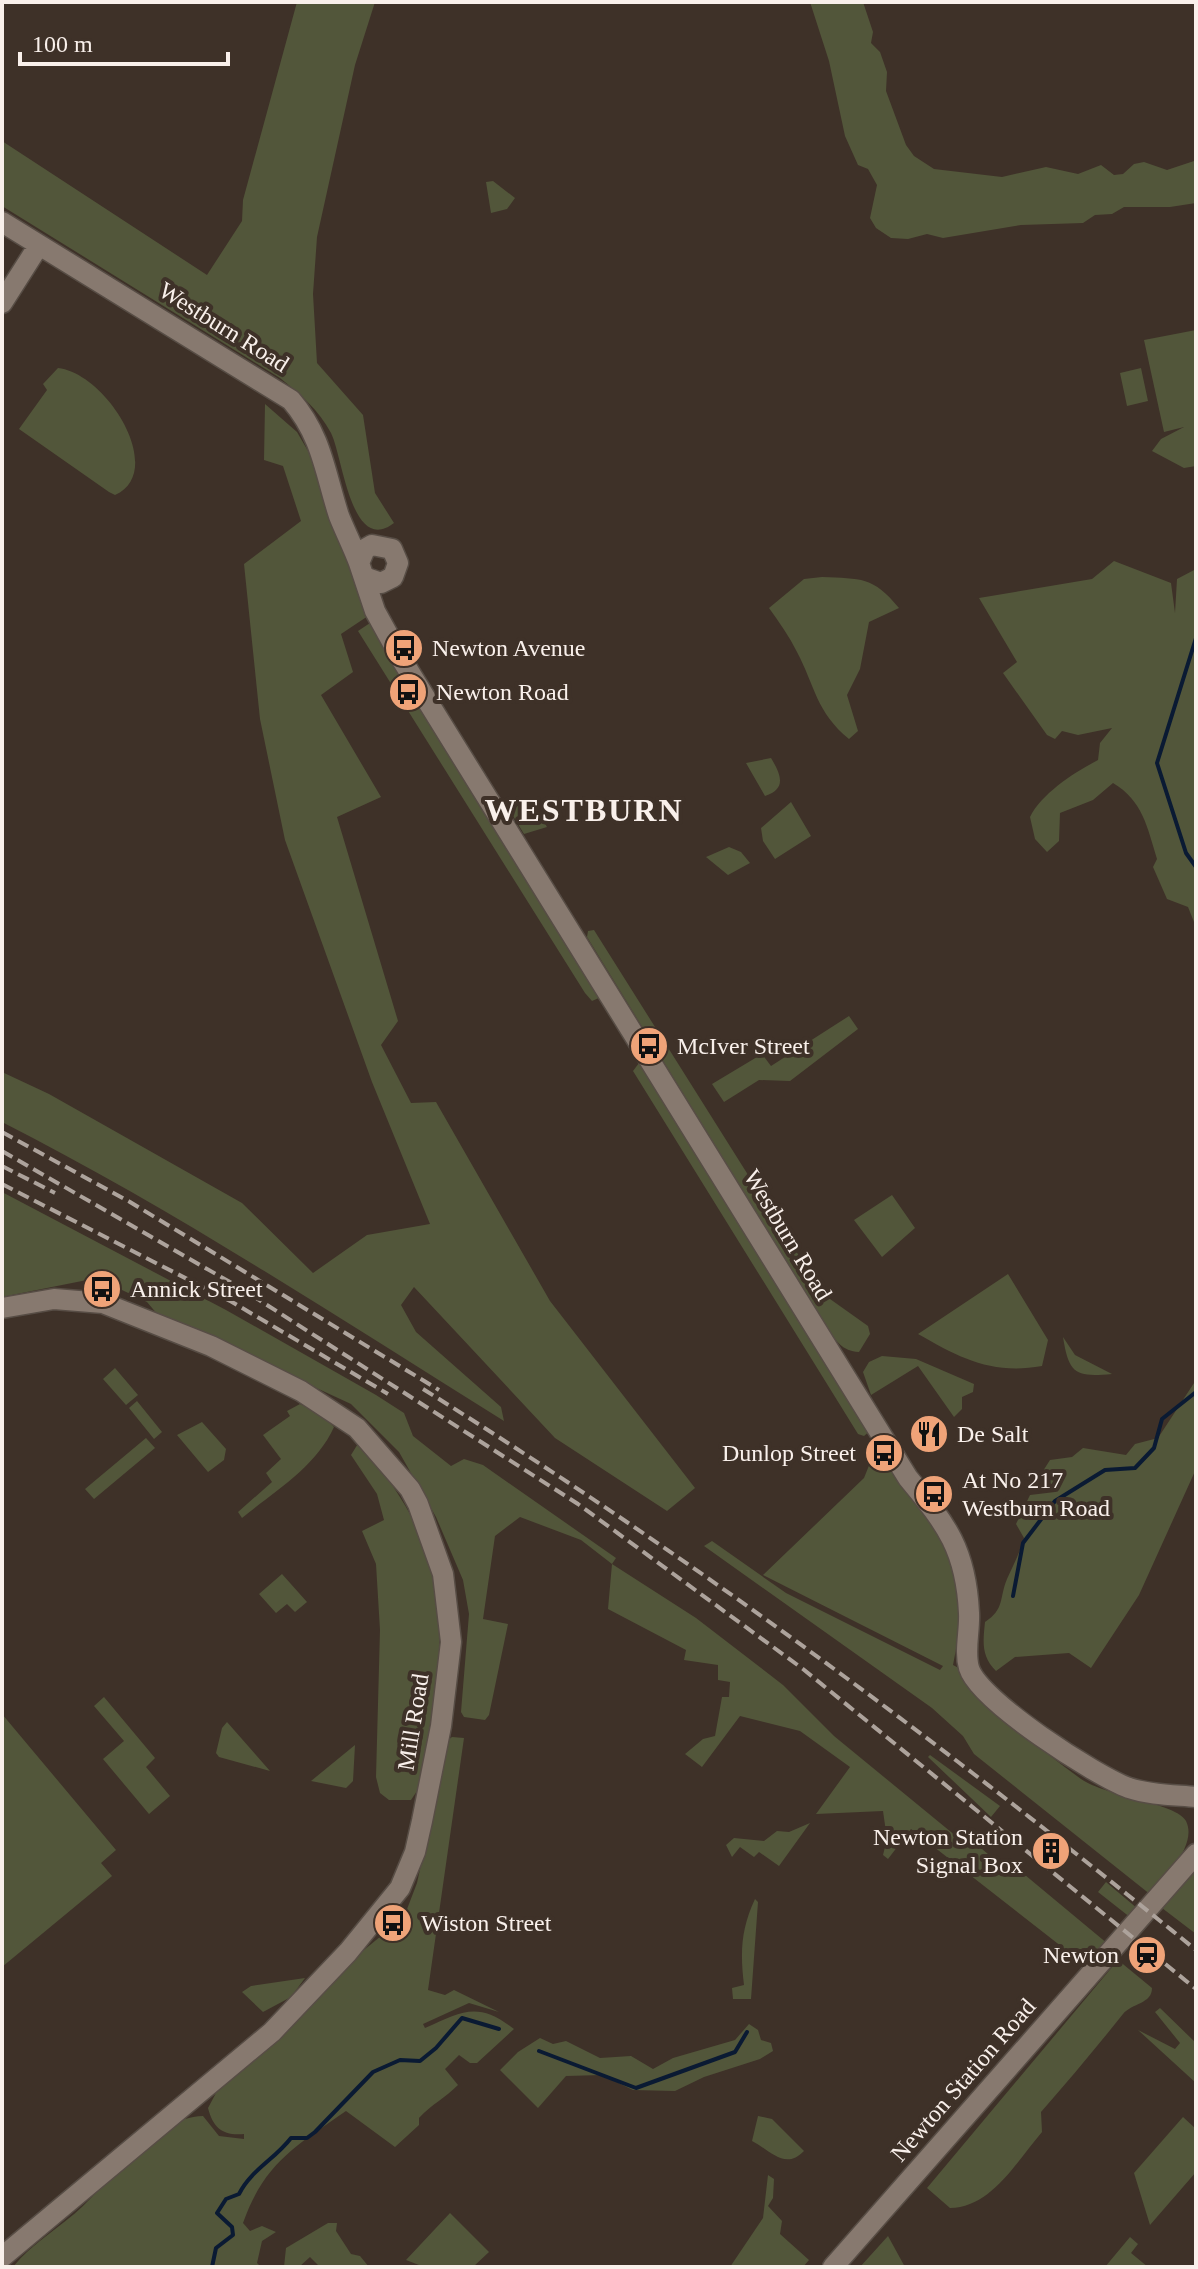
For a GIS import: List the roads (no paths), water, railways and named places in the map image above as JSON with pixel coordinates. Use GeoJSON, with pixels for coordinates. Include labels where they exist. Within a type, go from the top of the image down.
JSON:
{"type":"FeatureCollection","features":[{"type":"Feature","properties":{"kind":"street","name":"Westburn Road"},"geometry":{"type":"LineString","coordinates":[[2,222],[291,400],[308,420],[320,444],[340,519],[368,574],[375,611],[402,660],[908,1478],[951,1532],[967,1578],[967,1657],[969,1671],[978,1685],[1028,1726],[1100,1775],[1132,1789],[1196,1797]]}},
{"type":"Feature","properties":{"kind":"street"},"geometry":{"type":"LineString","coordinates":[[2,303],[39,245]]}},
{"type":"Feature","properties":{"kind":"street"},"geometry":{"type":"LineString","coordinates":[[349,534],[372,545],[384,545],[397,557],[393,577],[368,574],[365,549],[372,545]]}},
{"type":"Feature","properties":{"kind":"street","name":"Mill Road"},"geometry":{"type":"LineString","coordinates":[[2,1308],[54,1299],[103,1303],[211,1346],[301,1391],[357,1428],[410,1489],[418,1504],[443,1574],[451,1642],[441,1726],[422,1821],[415,1852],[400,1888],[348,1952],[272,2032],[2,2257]]}},
{"type":"Feature","properties":{"kind":"street","name":"Newton Station Road"},"geometry":{"type":"LineString","coordinates":[[833,2267],[1196,1854]]}},
{"type":"Feature","properties":{"kind":"waterway"},"geometry":{"type":"LineString","coordinates":[[1196,638],[1157,763],[1186,853],[1196,867]]}},
{"type":"Feature","properties":{"kind":"waterway"},"geometry":{"type":"LineString","coordinates":[[1013,1596],[1023,1543],[1055,1501],[1105,1470],[1135,1468],[1154,1448],[1162,1419],[1196,1392]]}},
{"type":"Feature","properties":{"kind":"waterway"},"geometry":{"type":"LineString","coordinates":[[212,2267],[216,2248],[233,2235],[232,2227],[217,2213],[226,2199],[239,2194],[250,2178],[291,2138],[307,2138],[315,2132],[373,2072],[400,2060],[420,2061],[462,2018],[499,2029]]}},
{"type":"Feature","properties":{"kind":"waterway"},"geometry":{"type":"LineString","coordinates":[[539,2051],[636,2088],[735,2052],[747,2032]]}},
{"type":"Feature","properties":{"kind":"railway"},"geometry":{"type":"LineString","coordinates":[[2,1132],[130,1202],[439,1390]]}},
{"type":"Feature","properties":{"kind":"railway"},"geometry":{"type":"LineString","coordinates":[[2,1151],[242,1289],[578,1504],[803,1669],[1196,1989]]}},
{"type":"Feature","properties":{"kind":"railway"},"geometry":{"type":"LineString","coordinates":[[2,1166],[55,1193]]}},
{"type":"Feature","properties":{"kind":"railway"},"geometry":{"type":"LineString","coordinates":[[2,1184],[232,1302],[388,1394]]}},
{"type":"Feature","properties":{"kind":"railway"},"geometry":{"type":"LineString","coordinates":[[423,1389],[524,1453],[722,1588],[1009,1801],[1196,1950]]}},
{"type":"Feature","properties":{"kind":"place","name":"Newton Avenue"},"geometry":{"type":"Point","coordinates":[404,648]}},
{"type":"Feature","properties":{"kind":"place","name":"Newton Road"},"geometry":{"type":"Point","coordinates":[408,692]}},
{"type":"Feature","properties":{"kind":"place","name":"McIver Street"},"geometry":{"type":"Point","coordinates":[649,1046]}},
{"type":"Feature","properties":{"kind":"place","name":"Annick Street"},"geometry":{"type":"Point","coordinates":[102,1289]}},
{"type":"Feature","properties":{"kind":"place","name":"De Salt"},"geometry":{"type":"Point","coordinates":[929,1434]}},
{"type":"Feature","properties":{"kind":"place","name":"Dunlop Street"},"geometry":{"type":"Point","coordinates":[884,1453]}},
{"type":"Feature","properties":{"kind":"place","name":"At No 217 Westburn Road"},"geometry":{"type":"Point","coordinates":[934,1494]}},
{"type":"Feature","properties":{"kind":"place","name":"Newton Station Signal Box"},"geometry":{"type":"Point","coordinates":[1051,1851]}},
{"type":"Feature","properties":{"kind":"place","name":"Wiston Street"},"geometry":{"type":"Point","coordinates":[393,1923]}},
{"type":"Feature","properties":{"kind":"place","name":"Newton"},"geometry":{"type":"Point","coordinates":[1147,1955]}},
{"type":"Feature","properties":{"kind":"district","name":"WESTBURN"},"geometry":{"type":"Point","coordinates":[584,810]}}]}
